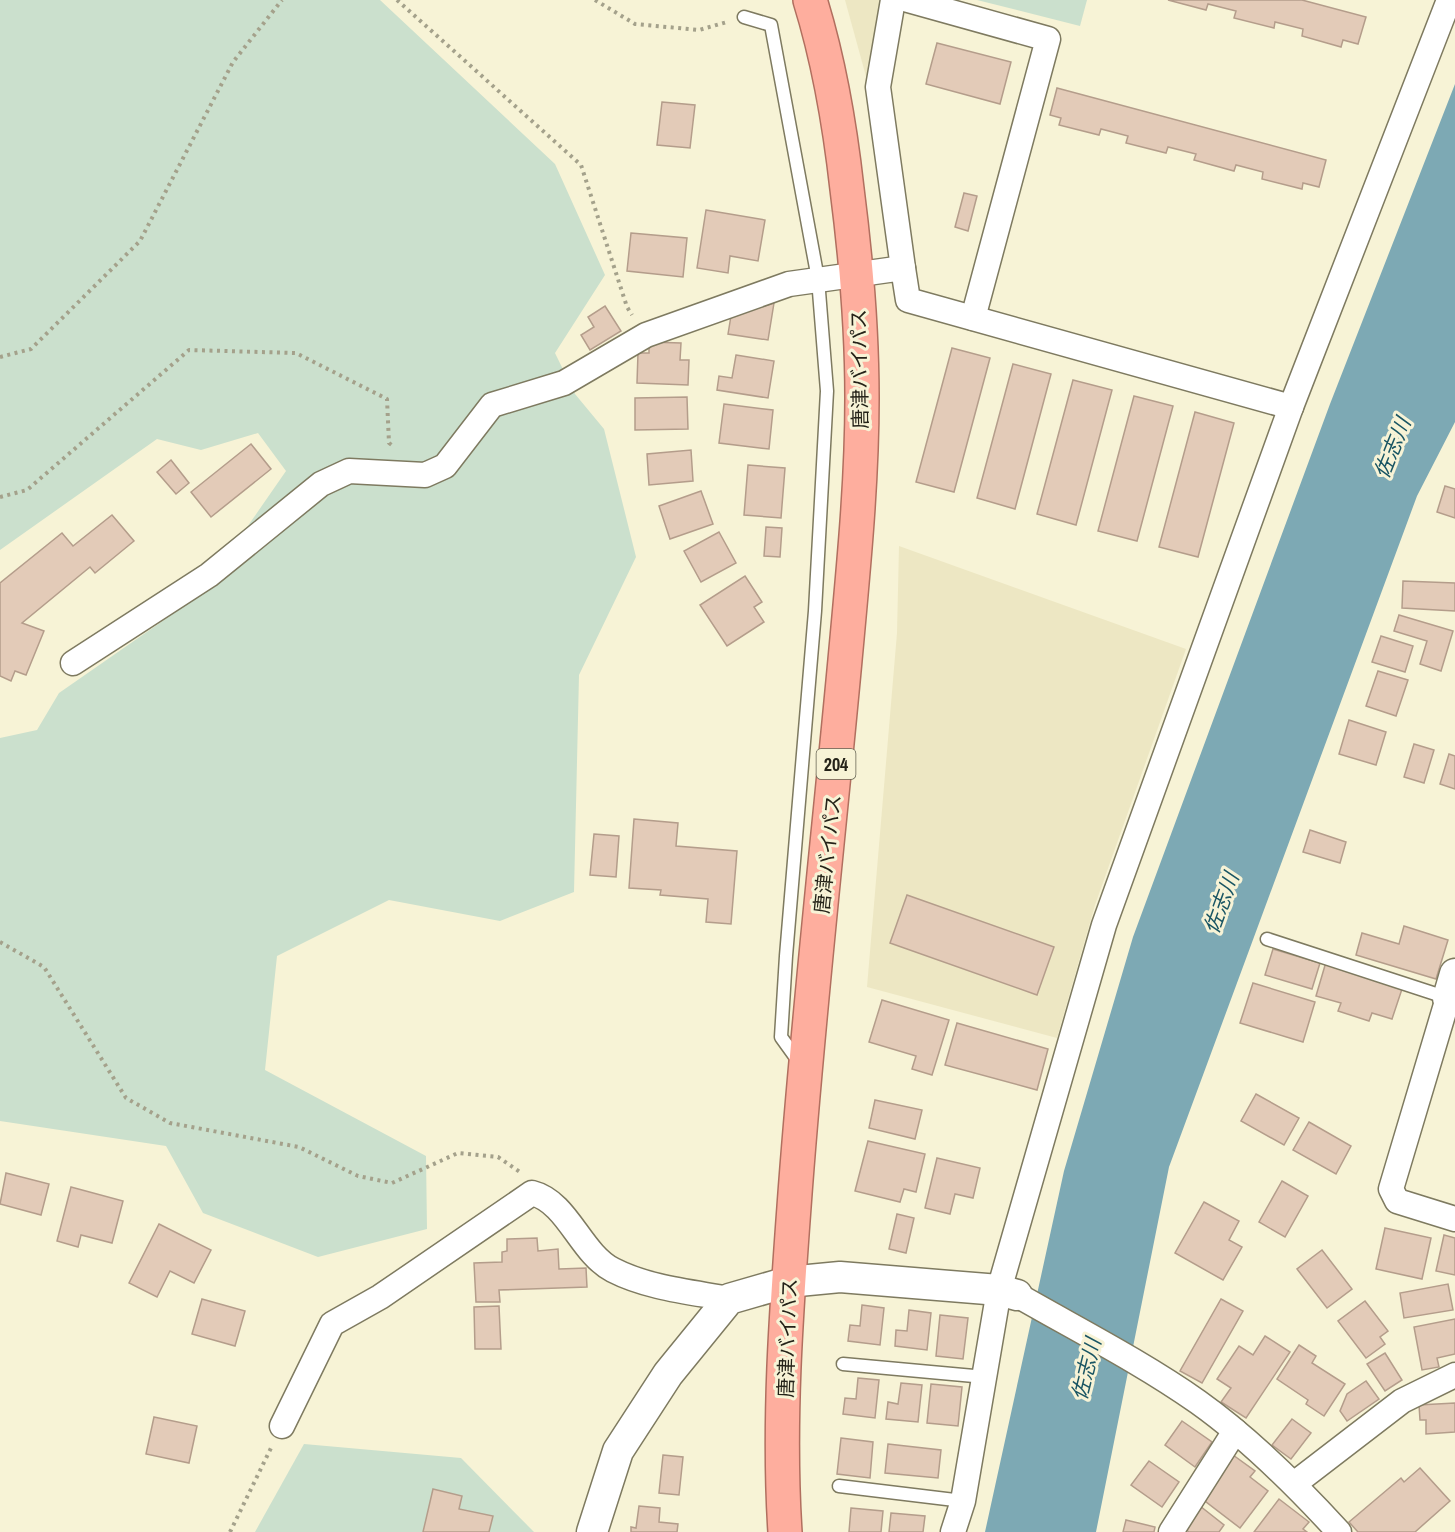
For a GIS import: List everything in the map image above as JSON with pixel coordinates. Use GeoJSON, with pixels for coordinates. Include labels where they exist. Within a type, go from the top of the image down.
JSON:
{"type":"FeatureCollection","features":[{"type":"Feature","properties":{"kind":"highway","name":"唐津バイパス"},"geometry":{"type":"LineString","coordinates":[[785,1532],[782,1478],[788,1282],[803,1068],[829,839],[855,550],[862,397],[857,273],[842,143],[818,27],[810,0]]}},
{"type":"Feature","properties":{"kind":"street"},"geometry":{"type":"LineString","coordinates":[[892,0],[878,87],[908,300],[1291,407]]}},
{"type":"Feature","properties":{"kind":"street"},"geometry":{"type":"LineString","coordinates":[[908,0],[1048,39],[973,318]]}},
{"type":"Feature","properties":{"kind":"street"},"geometry":{"type":"LineString","coordinates":[[953,1532],[963,1501],[985,1377],[1104,925],[1291,407],[1449,0]]}},
{"type":"Feature","properties":{"kind":"street"},"geometry":{"type":"LineString","coordinates":[[73,663],[209,575],[321,484],[349,471],[425,475],[445,466],[492,405],[564,383],[646,335],[789,284],[903,268]]}},
{"type":"Feature","properties":{"kind":"street"},"geometry":{"type":"LineString","coordinates":[[1451,986],[1391,1188],[1397,1201],[1455,1219]]}},
{"type":"Feature","properties":{"kind":"street"},"geometry":{"type":"LineString","coordinates":[[282,1426],[332,1324],[380,1297],[532,1193],[546,1197],[594,1255],[613,1270],[668,1288],[729,1299],[788,1282],[840,1277],[1008,1293],[1148,1369],[1235,1431],[1294,1484],[1339,1532]]}},
{"type":"Feature","properties":{"kind":"street"},"geometry":{"type":"LineString","coordinates":[[592,1532],[618,1451],[668,1374],[729,1299]]}},
{"type":"Feature","properties":{"kind":"street"},"geometry":{"type":"LineString","coordinates":[[1294,1484],[1402,1401],[1455,1375]]}},
{"type":"Feature","properties":{"kind":"street"},"geometry":{"type":"LineString","coordinates":[[1171,1532],[1235,1431]]}},
{"type":"Feature","properties":{"kind":"lane"},"geometry":{"type":"LineString","coordinates":[[744,17],[771,25],[818,279],[827,392],[815,611],[781,1037],[803,1068]]}},
{"type":"Feature","properties":{"kind":"lane"},"geometry":{"type":"LineString","coordinates":[[1267,939],[1451,986]]}},
{"type":"Feature","properties":{"kind":"lane"},"geometry":{"type":"LineString","coordinates":[[843,1364],[985,1377]]}},
{"type":"Feature","properties":{"kind":"lane"},"geometry":{"type":"LineString","coordinates":[[839,1486],[963,1501]]}},
{"type":"Feature","properties":{"kind":"path"},"geometry":{"type":"LineString","coordinates":[[0,357],[31,349],[140,241],[233,62],[282,0]]}},
{"type":"Feature","properties":{"kind":"path"},"geometry":{"type":"LineString","coordinates":[[397,0],[581,165],[627,308],[646,335]]}},
{"type":"Feature","properties":{"kind":"path"},"geometry":{"type":"LineString","coordinates":[[595,0],[635,24],[699,30],[744,17]]}},
{"type":"Feature","properties":{"kind":"path"},"geometry":{"type":"LineString","coordinates":[[0,497],[27,490],[189,350],[296,353],[387,399],[389,442],[425,475]]}},
{"type":"Feature","properties":{"kind":"path"},"geometry":{"type":"LineString","coordinates":[[0,942],[44,967],[126,1098],[170,1122],[298,1147],[358,1176],[392,1183],[458,1153],[498,1156],[527,1176],[532,1193]]}},
{"type":"Feature","properties":{"kind":"path"},"geometry":{"type":"LineString","coordinates":[[230,1532],[282,1426]]}},
{"type":"Feature","properties":{"kind":"shaded area"},"geometry":{"type":"Polygon","coordinates":[[[845,0],[883,0],[867,80],[845,0]]]}},
{"type":"Feature","properties":{"kind":"shaded area"},"geometry":{"type":"Polygon","coordinates":[[[899,546],[1186,649],[1095,905],[1057,1038],[867,987],[897,633],[899,546]]]}},
{"type":"Feature","properties":{"kind":"green space"},"geometry":{"type":"Polygon","coordinates":[[[0,0],[380,0],[555,164],[605,275],[555,353],[575,394],[604,429],[636,557],[579,675],[574,892],[500,921],[389,900],[277,956],[265,1070],[426,1156],[427,1229],[318,1257],[203,1213],[166,1146],[0,1121],[0,738],[37,730],[59,693],[200,595],[286,471],[258,433],[201,450],[157,439],[0,550],[0,0]]]}},
{"type":"Feature","properties":{"kind":"green space"},"geometry":{"type":"Polygon","coordinates":[[[977,0],[1087,0],[1080,26],[977,0]]]}},
{"type":"Feature","properties":{"kind":"green space"},"geometry":{"type":"Polygon","coordinates":[[[304,1444],[461,1458],[534,1532],[255,1532],[304,1444]]]}},
{"type":"Feature","properties":{"kind":"water","name":"佐志川"},"geometry":{"type":"Polygon","coordinates":[[[1455,84],[1455,422],[1417,496],[1169,1167],[1096,1532],[985,1532],[1064,1171],[1133,937],[1330,404],[1455,84]]]}},
{"type":"Feature","properties":{"kind":"building"},"geometry":{"type":"Polygon","coordinates":[[[1168,0],[1302,0],[1366,17],[1358,44],[1343,40],[1341,47],[1302,36],[1303,29],[1275,22],[1274,28],[1234,18],[1236,11],[1208,4],[1206,10],[1168,0]]]}},
{"type":"Feature","properties":{"kind":"building"},"geometry":{"type":"Polygon","coordinates":[[[937,43],[1011,62],[1000,104],[926,84],[937,43]]]}},
{"type":"Feature","properties":{"kind":"building"},"geometry":{"type":"Polygon","coordinates":[[[1057,88],[1326,160],[1319,187],[1303,183],[1302,189],[1262,179],[1263,172],[1236,165],[1234,171],[1194,160],[1196,154],[1168,147],[1166,153],[1126,143],[1128,136],[1101,129],[1099,135],[1059,125],[1061,118],[1050,115],[1057,88]]]}},
{"type":"Feature","properties":{"kind":"building"},"geometry":{"type":"Polygon","coordinates":[[[662,102],[695,105],[690,148],[657,145],[662,102]]]}},
{"type":"Feature","properties":{"kind":"building"},"geometry":{"type":"Polygon","coordinates":[[[964,193],[977,196],[968,231],[955,227],[964,193]]]}},
{"type":"Feature","properties":{"kind":"building"},"geometry":{"type":"Polygon","coordinates":[[[706,210],[765,220],[758,261],[730,256],[728,273],[697,268],[706,210]]]}},
{"type":"Feature","properties":{"kind":"building"},"geometry":{"type":"Polygon","coordinates":[[[631,233],[687,238],[683,277],[627,271],[631,233]]]}},
{"type":"Feature","properties":{"kind":"building"},"geometry":{"type":"Polygon","coordinates":[[[774,303],[768,340],[728,334],[731,316],[774,303]]]}},
{"type":"Feature","properties":{"kind":"building"},"geometry":{"type":"Polygon","coordinates":[[[605,306],[621,331],[590,350],[581,335],[594,327],[588,317],[605,306]]]}},
{"type":"Feature","properties":{"kind":"building"},"geometry":{"type":"Polygon","coordinates":[[[649,342],[681,343],[680,360],[689,360],[688,385],[637,383],[638,353],[649,353],[649,342]]]}},
{"type":"Feature","properties":{"kind":"building"},"geometry":{"type":"Polygon","coordinates":[[[952,348],[990,358],[954,492],[916,482],[952,348]]]}},
{"type":"Feature","properties":{"kind":"building"},"geometry":{"type":"Polygon","coordinates":[[[736,355],[774,361],[768,398],[717,390],[719,376],[732,378],[736,355]]]}},
{"type":"Feature","properties":{"kind":"building"},"geometry":{"type":"Polygon","coordinates":[[[1013,364],[1051,374],[1015,509],[977,498],[1013,364]]]}},
{"type":"Feature","properties":{"kind":"building"},"geometry":{"type":"Polygon","coordinates":[[[1073,380],[1112,390],[1076,525],[1037,514],[1073,380]]]}},
{"type":"Feature","properties":{"kind":"building"},"geometry":{"type":"Polygon","coordinates":[[[1134,396],[1173,406],[1137,541],[1098,531],[1134,396]]]}},
{"type":"Feature","properties":{"kind":"building"},"geometry":{"type":"Polygon","coordinates":[[[687,397],[688,429],[635,430],[635,398],[687,397]]]}},
{"type":"Feature","properties":{"kind":"building"},"geometry":{"type":"Polygon","coordinates":[[[724,404],[773,410],[769,449],[719,443],[724,404]]]}},
{"type":"Feature","properties":{"kind":"building"},"geometry":{"type":"Polygon","coordinates":[[[1195,412],[1234,423],[1198,557],[1159,547],[1195,412]]]}},
{"type":"Feature","properties":{"kind":"building"},"geometry":{"type":"Polygon","coordinates":[[[251,444],[271,469],[211,517],[191,492],[251,444]]]}},
{"type":"Feature","properties":{"kind":"building"},"geometry":{"type":"Polygon","coordinates":[[[691,450],[693,481],[649,485],[647,454],[691,450]]]}},
{"type":"Feature","properties":{"kind":"building"},"geometry":{"type":"Polygon","coordinates":[[[171,460],[189,483],[176,494],[157,472],[171,460]]]}},
{"type":"Feature","properties":{"kind":"building"},"geometry":{"type":"Polygon","coordinates":[[[748,465],[785,468],[781,518],[744,515],[748,465]]]}},
{"type":"Feature","properties":{"kind":"building"},"geometry":{"type":"Polygon","coordinates":[[[1445,486],[1455,489],[1455,518],[1437,512],[1445,486]]]}},
{"type":"Feature","properties":{"kind":"building"},"geometry":{"type":"Polygon","coordinates":[[[701,491],[713,524],[670,539],[659,506],[701,491]]]}},
{"type":"Feature","properties":{"kind":"building"},"geometry":{"type":"Polygon","coordinates":[[[112,515],[134,541],[95,573],[90,567],[22,623],[44,631],[26,675],[15,671],[11,681],[0,676],[0,583],[62,533],[73,546],[112,515]]]}},
{"type":"Feature","properties":{"kind":"building"},"geometry":{"type":"Polygon","coordinates":[[[766,527],[782,528],[780,557],[764,556],[766,527]]]}},
{"type":"Feature","properties":{"kind":"building"},"geometry":{"type":"Polygon","coordinates":[[[719,532],[736,563],[701,582],[684,551],[719,532]]]}},
{"type":"Feature","properties":{"kind":"building"},"geometry":{"type":"Polygon","coordinates":[[[745,576],[762,602],[754,607],[764,622],[727,646],[700,605],[745,576]]]}},
{"type":"Feature","properties":{"kind":"building"},"geometry":{"type":"Polygon","coordinates":[[[1403,581],[1455,583],[1455,611],[1402,608],[1403,581]]]}},
{"type":"Feature","properties":{"kind":"building"},"geometry":{"type":"Polygon","coordinates":[[[1399,615],[1453,631],[1441,671],[1420,664],[1427,641],[1394,631],[1399,615]]]}},
{"type":"Feature","properties":{"kind":"building"},"geometry":{"type":"Polygon","coordinates":[[[1381,636],[1413,646],[1405,672],[1372,662],[1381,636]]]}},
{"type":"Feature","properties":{"kind":"building"},"geometry":{"type":"Polygon","coordinates":[[[1378,671],[1408,680],[1396,716],[1366,706],[1378,671]]]}},
{"type":"Feature","properties":{"kind":"building"},"geometry":{"type":"Polygon","coordinates":[[[1349,720],[1386,732],[1376,765],[1339,754],[1349,720]]]}},
{"type":"Feature","properties":{"kind":"building"},"geometry":{"type":"Polygon","coordinates":[[[1414,744],[1434,750],[1424,783],[1404,777],[1414,744]]]}},
{"type":"Feature","properties":{"kind":"building"},"geometry":{"type":"Polygon","coordinates":[[[1449,754],[1455,756],[1455,789],[1440,784],[1449,754]]]}},
{"type":"Feature","properties":{"kind":"building"},"geometry":{"type":"Polygon","coordinates":[[[634,819],[678,823],[676,846],[737,851],[731,924],[706,922],[708,899],[660,895],[661,890],[629,888],[634,819]]]}},
{"type":"Feature","properties":{"kind":"building"},"geometry":{"type":"Polygon","coordinates":[[[1310,830],[1346,842],[1340,863],[1303,852],[1310,830]]]}},
{"type":"Feature","properties":{"kind":"building"},"geometry":{"type":"Polygon","coordinates":[[[594,834],[619,836],[616,877],[590,875],[594,834]]]}},
{"type":"Feature","properties":{"kind":"building"},"geometry":{"type":"Polygon","coordinates":[[[907,895],[1054,947],[1037,995],[890,943],[907,895]]]}},
{"type":"Feature","properties":{"kind":"building"},"geometry":{"type":"Polygon","coordinates":[[[1404,926],[1448,940],[1436,979],[1356,955],[1362,933],[1399,944],[1404,926]]]}},
{"type":"Feature","properties":{"kind":"building"},"geometry":{"type":"Polygon","coordinates":[[[1273,949],[1320,963],[1312,989],[1265,975],[1273,949]]]}},
{"type":"Feature","properties":{"kind":"building"},"geometry":{"type":"Polygon","coordinates":[[[1326,962],[1403,986],[1392,1019],[1372,1013],[1369,1021],[1338,1011],[1341,1003],[1316,996],[1326,962]]]}},
{"type":"Feature","properties":{"kind":"building"},"geometry":{"type":"Polygon","coordinates":[[[1253,983],[1315,1002],[1303,1042],[1240,1023],[1253,983]]]}},
{"type":"Feature","properties":{"kind":"building"},"geometry":{"type":"Polygon","coordinates":[[[882,1000],[949,1020],[932,1075],[912,1069],[916,1056],[869,1042],[882,1000]]]}},
{"type":"Feature","properties":{"kind":"building"},"geometry":{"type":"Polygon","coordinates":[[[957,1023],[1048,1049],[1037,1090],[945,1065],[957,1023]]]}},
{"type":"Feature","properties":{"kind":"building"},"geometry":{"type":"Polygon","coordinates":[[[1256,1094],[1299,1118],[1284,1145],[1241,1121],[1256,1094]]]}},
{"type":"Feature","properties":{"kind":"building"},"geometry":{"type":"Polygon","coordinates":[[[875,1100],[922,1110],[915,1139],[869,1128],[875,1100]]]}},
{"type":"Feature","properties":{"kind":"building"},"geometry":{"type":"Polygon","coordinates":[[[1309,1122],[1351,1146],[1336,1174],[1293,1150],[1309,1122]]]}},
{"type":"Feature","properties":{"kind":"building"},"geometry":{"type":"Polygon","coordinates":[[[868,1141],[925,1154],[916,1192],[904,1189],[900,1202],[855,1191],[868,1141]]]}},
{"type":"Feature","properties":{"kind":"building"},"geometry":{"type":"Polygon","coordinates":[[[937,1158],[980,1168],[973,1198],[955,1194],[950,1214],[925,1208],[937,1158]]]}},
{"type":"Feature","properties":{"kind":"building"},"geometry":{"type":"Polygon","coordinates":[[[6,1173],[49,1184],[41,1215],[0,1204],[6,1173]]]}},
{"type":"Feature","properties":{"kind":"building"},"geometry":{"type":"Polygon","coordinates":[[[1282,1181],[1308,1196],[1285,1237],[1259,1222],[1282,1181]]]}},
{"type":"Feature","properties":{"kind":"building"},"geometry":{"type":"Polygon","coordinates":[[[71,1187],[123,1201],[112,1243],[81,1235],[78,1247],[57,1241],[71,1187]]]}},
{"type":"Feature","properties":{"kind":"building"},"geometry":{"type":"Polygon","coordinates":[[[1204,1202],[1239,1221],[1229,1240],[1242,1247],[1223,1280],[1175,1253],[1204,1202]]]}},
{"type":"Feature","properties":{"kind":"building"},"geometry":{"type":"Polygon","coordinates":[[[897,1214],[914,1218],[906,1253],[889,1249],[897,1214]]]}},
{"type":"Feature","properties":{"kind":"building"},"geometry":{"type":"Polygon","coordinates":[[[159,1224],[211,1250],[194,1283],[170,1271],[157,1297],[129,1283],[159,1224]]]}},
{"type":"Feature","properties":{"kind":"building"},"geometry":{"type":"Polygon","coordinates":[[[1385,1228],[1431,1238],[1422,1279],[1376,1269],[1385,1228]]]}},
{"type":"Feature","properties":{"kind":"building"},"geometry":{"type":"Polygon","coordinates":[[[1444,1235],[1455,1238],[1455,1275],[1436,1271],[1444,1235]]]}},
{"type":"Feature","properties":{"kind":"building"},"geometry":{"type":"Polygon","coordinates":[[[537,1238],[538,1251],[558,1249],[559,1269],[586,1268],[587,1287],[499,1290],[500,1302],[476,1302],[474,1263],[502,1262],[502,1252],[507,1251],[507,1239],[537,1238]]]}},
{"type":"Feature","properties":{"kind":"building"},"geometry":{"type":"Polygon","coordinates":[[[1322,1250],[1352,1289],[1327,1308],[1297,1269],[1322,1250]]]}},
{"type":"Feature","properties":{"kind":"building"},"geometry":{"type":"Polygon","coordinates":[[[1448,1284],[1453,1310],[1404,1318],[1400,1293],[1448,1284]]]}},
{"type":"Feature","properties":{"kind":"building"},"geometry":{"type":"Polygon","coordinates":[[[202,1299],[245,1311],[235,1346],[192,1334],[202,1299]]]}},
{"type":"Feature","properties":{"kind":"building"},"geometry":{"type":"Polygon","coordinates":[[[1221,1299],[1243,1311],[1202,1383],[1180,1371],[1221,1299]]]}},
{"type":"Feature","properties":{"kind":"building"},"geometry":{"type":"Polygon","coordinates":[[[1365,1301],[1388,1331],[1380,1337],[1385,1344],[1366,1358],[1338,1321],[1365,1301]]]}},
{"type":"Feature","properties":{"kind":"building"},"geometry":{"type":"Polygon","coordinates":[[[862,1305],[884,1308],[880,1345],[848,1341],[850,1325],[860,1326],[862,1305]]]}},
{"type":"Feature","properties":{"kind":"building"},"geometry":{"type":"Polygon","coordinates":[[[499,1306],[501,1349],[475,1349],[474,1307],[499,1306]]]}},
{"type":"Feature","properties":{"kind":"building"},"geometry":{"type":"Polygon","coordinates":[[[909,1310],[931,1313],[927,1350],[895,1346],[896,1330],[907,1331],[909,1310]]]}},
{"type":"Feature","properties":{"kind":"building"},"geometry":{"type":"Polygon","coordinates":[[[940,1315],[968,1318],[963,1359],[936,1356],[940,1315]]]}},
{"type":"Feature","properties":{"kind":"building"},"geometry":{"type":"Polygon","coordinates":[[[1455,1319],[1455,1354],[1437,1358],[1439,1367],[1422,1370],[1414,1327],[1455,1319]]]}},
{"type":"Feature","properties":{"kind":"building"},"geometry":{"type":"Polygon","coordinates":[[[1265,1336],[1290,1352],[1246,1418],[1221,1402],[1231,1388],[1217,1379],[1239,1346],[1253,1355],[1265,1336]]]}},
{"type":"Feature","properties":{"kind":"building"},"geometry":{"type":"Polygon","coordinates":[[[1299,1345],[1316,1356],[1312,1363],[1345,1384],[1324,1416],[1306,1404],[1308,1400],[1277,1379],[1299,1345]]]}},
{"type":"Feature","properties":{"kind":"building"},"geometry":{"type":"Polygon","coordinates":[[[1385,1353],[1402,1380],[1385,1391],[1367,1364],[1385,1353]]]}},
{"type":"Feature","properties":{"kind":"building"},"geometry":{"type":"Polygon","coordinates":[[[858,1378],[879,1380],[875,1418],[843,1414],[845,1398],[856,1399],[858,1378]]]}},
{"type":"Feature","properties":{"kind":"building"},"geometry":{"type":"Polygon","coordinates":[[[1366,1381],[1379,1399],[1347,1421],[1340,1411],[1347,1394],[1366,1381]]]}},
{"type":"Feature","properties":{"kind":"building"},"geometry":{"type":"Polygon","coordinates":[[[901,1383],[922,1385],[918,1422],[886,1419],[888,1402],[898,1404],[901,1383]]]}},
{"type":"Feature","properties":{"kind":"building"},"geometry":{"type":"Polygon","coordinates":[[[931,1384],[962,1387],[958,1426],[927,1423],[931,1384]]]}},
{"type":"Feature","properties":{"kind":"building"},"geometry":{"type":"Polygon","coordinates":[[[1455,1403],[1455,1432],[1426,1434],[1426,1420],[1420,1420],[1419,1405],[1455,1403]]]}},
{"type":"Feature","properties":{"kind":"building"},"geometry":{"type":"Polygon","coordinates":[[[154,1417],[197,1426],[189,1463],[146,1454],[154,1417]]]}},
{"type":"Feature","properties":{"kind":"building"},"geometry":{"type":"Polygon","coordinates":[[[1292,1419],[1311,1433],[1291,1459],[1272,1445],[1292,1419]]]}},
{"type":"Feature","properties":{"kind":"building"},"geometry":{"type":"Polygon","coordinates":[[[1182,1421],[1212,1442],[1195,1467],[1165,1445],[1182,1421]]]}},
{"type":"Feature","properties":{"kind":"building"},"geometry":{"type":"Polygon","coordinates":[[[841,1438],[873,1442],[870,1478],[837,1474],[841,1438]]]}},
{"type":"Feature","properties":{"kind":"building"},"geometry":{"type":"Polygon","coordinates":[[[888,1444],[941,1450],[938,1478],[885,1473],[888,1444]]]}},
{"type":"Feature","properties":{"kind":"building"},"geometry":{"type":"Polygon","coordinates":[[[663,1455],[683,1457],[679,1495],[659,1493],[663,1455]]]}},
{"type":"Feature","properties":{"kind":"building"},"geometry":{"type":"Polygon","coordinates":[[[1233,1455],[1255,1471],[1250,1477],[1268,1491],[1240,1528],[1201,1498],[1233,1455]]]}},
{"type":"Feature","properties":{"kind":"building"},"geometry":{"type":"Polygon","coordinates":[[[1149,1461],[1179,1482],[1162,1507],[1131,1485],[1149,1461]]]}},
{"type":"Feature","properties":{"kind":"building"},"geometry":{"type":"Polygon","coordinates":[[[1420,1468],[1450,1501],[1415,1532],[1358,1532],[1349,1522],[1401,1478],[1404,1482],[1420,1468]]]}},
{"type":"Feature","properties":{"kind":"building"},"geometry":{"type":"Polygon","coordinates":[[[433,1489],[462,1496],[459,1509],[493,1516],[489,1532],[423,1532],[433,1489]]]}},
{"type":"Feature","properties":{"kind":"building"},"geometry":{"type":"Polygon","coordinates":[[[1279,1499],[1309,1522],[1303,1529],[1307,1532],[1254,1532],[1279,1499]]]}},
{"type":"Feature","properties":{"kind":"building"},"geometry":{"type":"Polygon","coordinates":[[[639,1506],[660,1508],[659,1522],[678,1524],[677,1532],[631,1532],[631,1527],[636,1528],[639,1506]]]}},
{"type":"Feature","properties":{"kind":"building"},"geometry":{"type":"Polygon","coordinates":[[[1200,1506],[1224,1525],[1219,1532],[1189,1532],[1184,1528],[1200,1506]]]}},
{"type":"Feature","properties":{"kind":"building"},"geometry":{"type":"Polygon","coordinates":[[[851,1508],[883,1511],[881,1532],[849,1532],[851,1508]]]}},
{"type":"Feature","properties":{"kind":"building"},"geometry":{"type":"Polygon","coordinates":[[[891,1513],[925,1516],[923,1532],[889,1532],[891,1513]]]}},
{"type":"Feature","properties":{"kind":"building"},"geometry":{"type":"Polygon","coordinates":[[[1126,1520],[1155,1527],[1154,1532],[1123,1532],[1126,1520]]]}}]}
